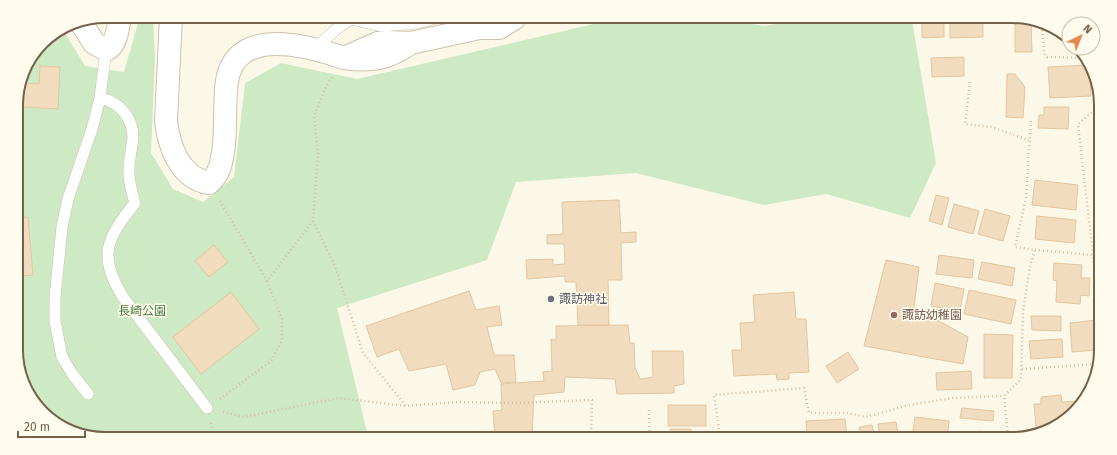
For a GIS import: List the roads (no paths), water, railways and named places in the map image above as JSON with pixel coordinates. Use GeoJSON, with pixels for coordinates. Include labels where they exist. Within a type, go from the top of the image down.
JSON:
{"type":"FeatureCollection","features":[{"type":"Feature","properties":{"kind":"street"},"geometry":{"type":"LineString","coordinates":[[83,26],[94,43],[106,50],[114,43],[118,23]]}},
{"type":"Feature","properties":{"kind":"street"},"geometry":{"type":"LineString","coordinates":[[171,23],[166,121],[168,134],[178,162],[196,178],[209,183],[218,174],[221,164],[226,126],[227,80],[233,66],[243,53],[268,44],[283,43],[316,48],[344,58],[378,43],[411,43],[485,23],[499,28],[506,23]]}},
{"type":"Feature","properties":{"kind":"lane"},"geometry":{"type":"LineString","coordinates":[[316,48],[335,30],[345,23]]}},
{"type":"Feature","properties":{"kind":"lane"},"geometry":{"type":"LineString","coordinates":[[368,23],[381,26],[417,23]]}},
{"type":"Feature","properties":{"kind":"lane"},"geometry":{"type":"LineString","coordinates":[[88,394],[73,375],[62,357],[55,321],[55,297],[62,227],[68,199],[92,129],[100,98],[106,50]]}},
{"type":"Feature","properties":{"kind":"lane"},"geometry":{"type":"LineString","coordinates":[[100,98],[111,100],[125,112],[130,123],[133,138],[128,171],[135,203],[112,236],[107,251],[108,266],[114,283],[123,296],[207,408]]}},
{"type":"Feature","properties":{"kind":"place","name":"諏訪神社"},"geometry":{"type":"Point","coordinates":[551,299]}},
{"type":"Feature","properties":{"kind":"place","name":"諏訪幼稚園"},"geometry":{"type":"Point","coordinates":[894,315]}},
{"type":"Feature","properties":{"kind":"park label","name":"長崎公園"},"geometry":{"type":"Point","coordinates":[142,311]}}]}
